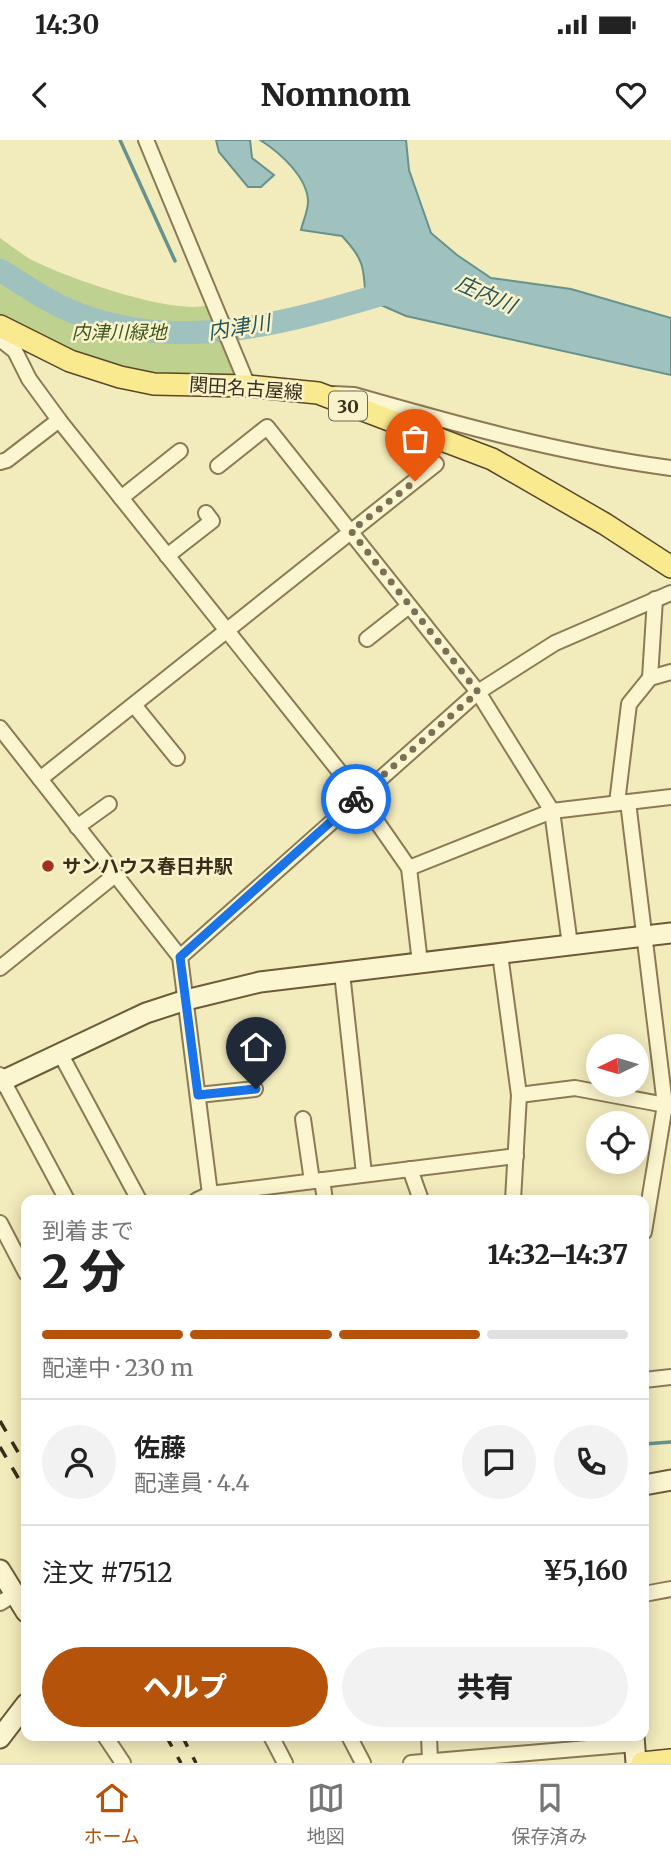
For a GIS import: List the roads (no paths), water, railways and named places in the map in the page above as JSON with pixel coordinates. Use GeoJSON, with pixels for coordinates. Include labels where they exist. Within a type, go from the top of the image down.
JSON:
{"type":"FeatureCollection","features":[{"type":"Feature","properties":{"kind":"main road","name":"関田名古屋線"},"geometry":{"type":"LineString","coordinates":[[0,326],[47,351],[120,377],[154,384],[248,386],[318,393],[492,459],[605,524],[671,567]]}},
{"type":"Feature","properties":{"kind":"street"},"geometry":{"type":"LineString","coordinates":[[146,140],[248,386]]}},
{"type":"Feature","properties":{"kind":"street"},"geometry":{"type":"LineString","coordinates":[[0,339],[15,351],[29,379],[59,420],[359,796],[409,868],[420,963]]}},
{"type":"Feature","properties":{"kind":"street"},"geometry":{"type":"LineString","coordinates":[[318,393],[354,395],[503,437],[620,462],[671,468]]}},
{"type":"Feature","properties":{"kind":"street"},"geometry":{"type":"LineString","coordinates":[[0,462],[7,460],[59,420]]}},
{"type":"Feature","properties":{"kind":"street"},"geometry":{"type":"LineString","coordinates":[[218,466],[267,427],[478,692],[552,811],[570,945]]}},
{"type":"Feature","properties":{"kind":"street"},"geometry":{"type":"LineString","coordinates":[[121,498],[180,451]]}},
{"type":"Feature","properties":{"kind":"street"},"geometry":{"type":"LineString","coordinates":[[40,779],[436,464]]}},
{"type":"Feature","properties":{"kind":"street"},"geometry":{"type":"LineString","coordinates":[[167,556],[212,521],[206,513]]}},
{"type":"Feature","properties":{"kind":"street"},"geometry":{"type":"LineString","coordinates":[[180,957],[478,692],[555,643],[654,598],[671,593]]}},
{"type":"Feature","properties":{"kind":"street"},"geometry":{"type":"LineString","coordinates":[[650,678],[654,598]]}},
{"type":"Feature","properties":{"kind":"street"},"geometry":{"type":"LineString","coordinates":[[367,639],[409,606]]}},
{"type":"Feature","properties":{"kind":"street"},"geometry":{"type":"LineString","coordinates":[[649,1206],[668,1105],[646,937],[623,802],[629,704],[650,678],[671,672]]}},
{"type":"Feature","properties":{"kind":"street"},"geometry":{"type":"LineString","coordinates":[[134,705],[177,758]]}},
{"type":"Feature","properties":{"kind":"street"},"geometry":{"type":"LineString","coordinates":[[0,728],[180,957],[198,1095],[203,1195]]}},
{"type":"Feature","properties":{"kind":"street"},"geometry":{"type":"LineString","coordinates":[[409,868],[552,811],[671,797]]}},
{"type":"Feature","properties":{"kind":"street"},"geometry":{"type":"LineString","coordinates":[[77,827],[109,804]]}},
{"type":"Feature","properties":{"kind":"street"},"geometry":{"type":"LineString","coordinates":[[0,968],[115,875]]}},
{"type":"Feature","properties":{"kind":"street"},"geometry":{"type":"LineString","coordinates":[[64,1195],[1,1079],[146,1013],[260,982],[671,933]]}},
{"type":"Feature","properties":{"kind":"street"},"geometry":{"type":"LineString","coordinates":[[500,954],[519,1095],[513,1195]]}},
{"type":"Feature","properties":{"kind":"street"},"geometry":{"type":"LineString","coordinates":[[342,973],[364,1174]]}},
{"type":"Feature","properties":{"kind":"street"},"geometry":{"type":"LineString","coordinates":[[60,1053],[136,1195]]}},
{"type":"Feature","properties":{"kind":"street"},"geometry":{"type":"LineString","coordinates":[[519,1095],[575,1088],[668,1105]]}},
{"type":"Feature","properties":{"kind":"street"},"geometry":{"type":"LineString","coordinates":[[198,1095],[256,1089]]}},
{"type":"Feature","properties":{"kind":"street"},"geometry":{"type":"LineString","coordinates":[[303,1119],[323,1195]]}},
{"type":"Feature","properties":{"kind":"street"},"geometry":{"type":"LineString","coordinates":[[216,1195],[516,1156]]}},
{"type":"Feature","properties":{"kind":"street"},"geometry":{"type":"LineString","coordinates":[[410,1169],[419,1195]]}},
{"type":"Feature","properties":{"kind":"street"},"geometry":{"type":"LineString","coordinates":[[0,1223],[21,1263]]}},
{"type":"Feature","properties":{"kind":"street"},"geometry":{"type":"LineString","coordinates":[[649,1379],[671,1377]]}},
{"type":"Feature","properties":{"kind":"street"},"geometry":{"type":"LineString","coordinates":[[649,1484],[671,1480]]}},
{"type":"Feature","properties":{"kind":"street"},"geometry":{"type":"LineString","coordinates":[[0,1570],[7,1599]]}},
{"type":"Feature","properties":{"kind":"street"},"geometry":{"type":"LineString","coordinates":[[649,1593],[671,1589]]}},
{"type":"Feature","properties":{"kind":"street"},"geometry":{"type":"LineString","coordinates":[[0,1738],[21,1711]]}},
{"type":"Feature","properties":{"kind":"street"},"geometry":{"type":"LineString","coordinates":[[103,1763],[120,1758],[109,1741]]}},
{"type":"Feature","properties":{"kind":"street"},"geometry":{"type":"LineString","coordinates":[[274,1741],[285,1763]]}},
{"type":"Feature","properties":{"kind":"street"},"geometry":{"type":"LineString","coordinates":[[352,1741],[363,1763]]}},
{"type":"Feature","properties":{"kind":"street"},"geometry":{"type":"LineString","coordinates":[[429,1741],[430,1761]]}},
{"type":"Feature","properties":{"kind":"street"},"geometry":{"type":"LineString","coordinates":[[526,1741],[527,1753]]}},
{"type":"Feature","properties":{"kind":"street"},"geometry":{"type":"LineString","coordinates":[[411,1763],[527,1753],[647,1756]]}},
{"type":"Feature","properties":{"kind":"water"},"geometry":{"type":"Polygon","coordinates":[[[216,140],[250,140],[252,158],[274,175],[261,187],[248,187],[219,152],[216,140]]]}},
{"type":"Feature","properties":{"kind":"water","name":"庄内川"},"geometry":{"type":"Polygon","coordinates":[[[260,140],[406,140],[409,170],[431,233],[491,278],[571,289],[671,318],[671,375],[406,316],[367,299],[362,266],[355,252],[342,236],[301,230],[308,202],[303,183],[284,158],[260,140]]]}},
{"type":"Feature","properties":{"kind":"waterway"},"geometry":{"type":"LineString","coordinates":[[120,140],[175,261]]}},
{"type":"Feature","properties":{"kind":"waterway","name":"内津川"},"geometry":{"type":"LineString","coordinates":[[0,270],[64,308],[105,323],[147,331],[189,333],[231,330],[315,313],[397,290]]}},
{"type":"Feature","properties":{"kind":"waterway"},"geometry":{"type":"LineString","coordinates":[[649,1444],[671,1442]]}},
{"type":"Feature","properties":{"kind":"railway"},"geometry":{"type":"LineString","coordinates":[[0,1421],[21,1457]]}},
{"type":"Feature","properties":{"kind":"railway"},"geometry":{"type":"LineString","coordinates":[[0,1447],[21,1483]]}},
{"type":"Feature","properties":{"kind":"railway"},"geometry":{"type":"LineString","coordinates":[[169,1741],[181,1763]]}},
{"type":"Feature","properties":{"kind":"railway"},"geometry":{"type":"LineString","coordinates":[[185,1741],[196,1763]]}},
{"type":"Feature","properties":{"kind":"place","name":"サンハウス春日井駅"},"geometry":{"type":"Point","coordinates":[48,866]}},
{"type":"Feature","properties":{"kind":"park label","name":"内津川緑地"},"geometry":{"type":"Point","coordinates":[119,332]}}]}
